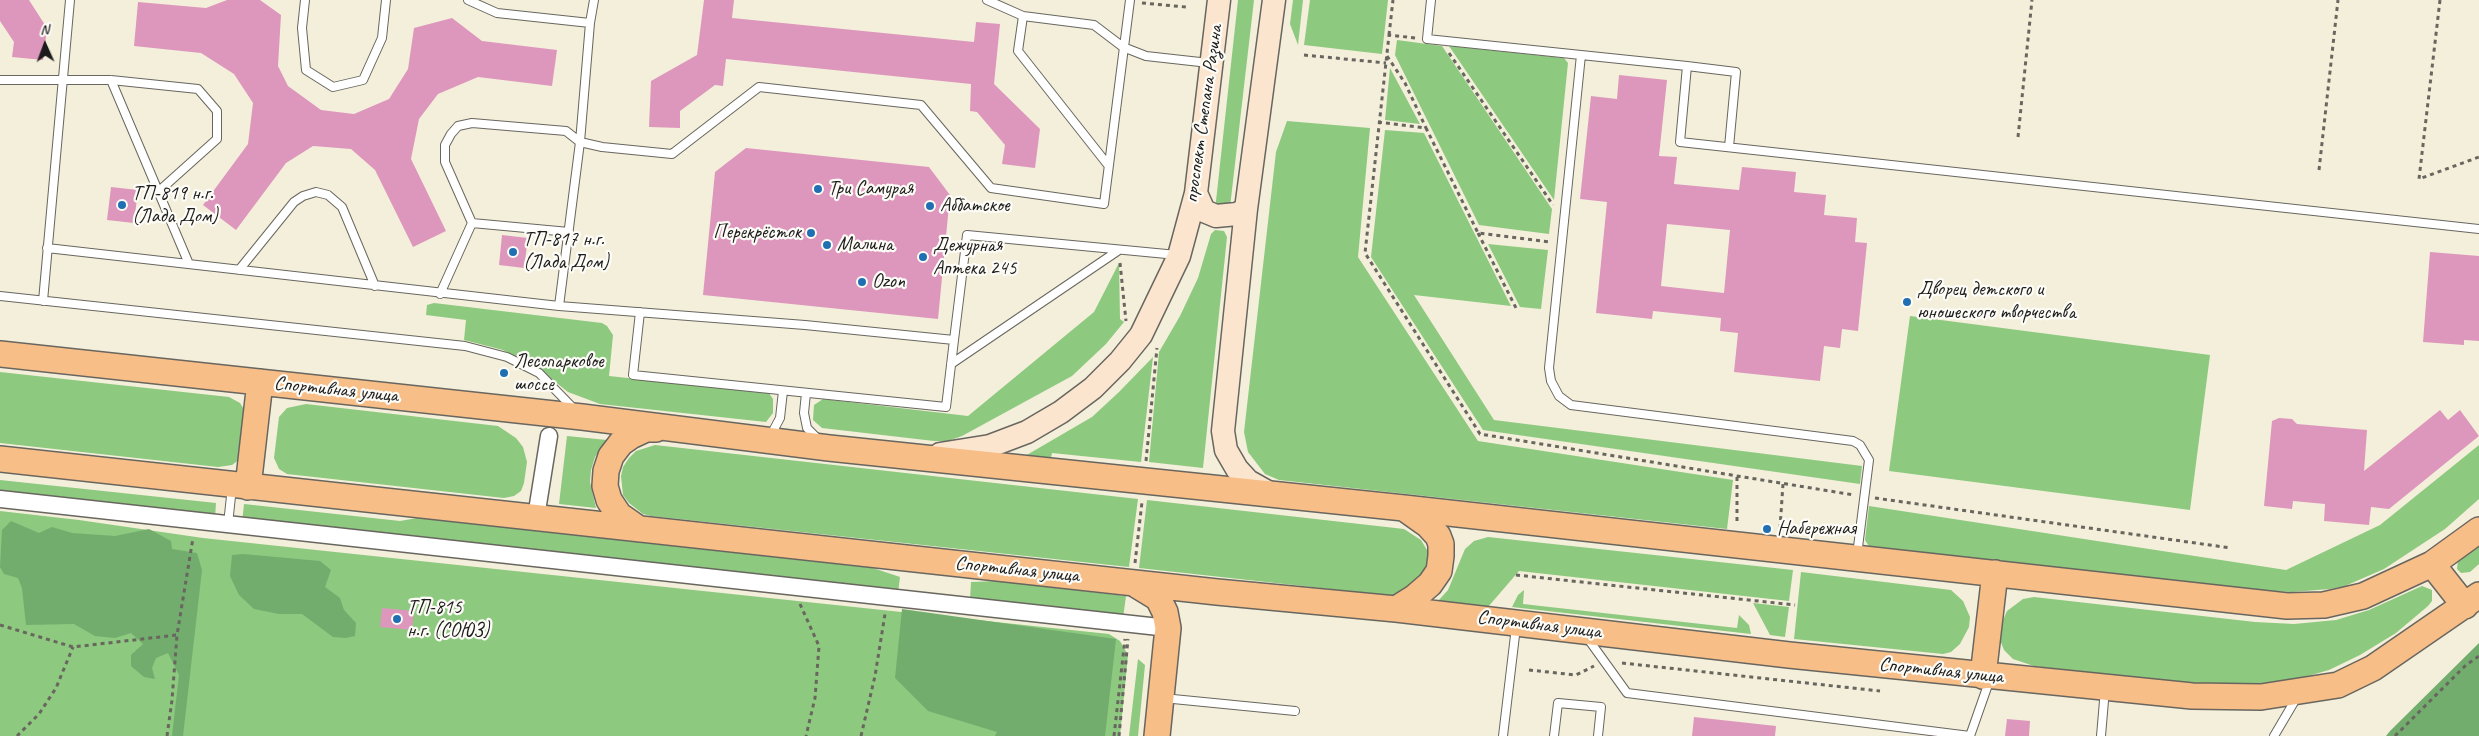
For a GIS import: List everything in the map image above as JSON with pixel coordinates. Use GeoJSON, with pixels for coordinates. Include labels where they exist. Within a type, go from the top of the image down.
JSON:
{"type":"FeatureCollection","features":[{"type":"Feature","properties":{"kind":"main road","name":"проспект Степана Разина"},"geometry":{"type":"LineString","coordinates":[[907,456],[958,453],[990,446],[1027,432],[1061,412],[1093,388],[1120,361],[1141,335],[1179,256],[1196,193],[1219,0]]}},
{"type":"Feature","properties":{"kind":"main road"},"geometry":{"type":"LineString","coordinates":[[1274,0],[1246,209],[1223,431],[1226,450],[1237,469],[1248,481],[1274,495]]}},
{"type":"Feature","properties":{"kind":"main road"},"geometry":{"type":"LineString","coordinates":[[1196,193],[1204,211],[1216,216],[1237,214],[1246,209]]}},
{"type":"Feature","properties":{"kind":"main road","name":"Спортивная улица"},"geometry":{"type":"LineString","coordinates":[[0,354],[582,416],[829,448],[1404,508],[1995,573],[2208,599],[2287,606],[2324,605],[2363,596],[2424,568],[2479,530]]}},
{"type":"Feature","properties":{"kind":"main road"},"geometry":{"type":"LineString","coordinates":[[240,486],[260,382]]}},
{"type":"Feature","properties":{"kind":"main road","name":"Спортивная улица"},"geometry":{"type":"LineString","coordinates":[[639,529],[619,515],[609,500],[605,486],[611,456],[631,436],[646,430],[671,428]]}},
{"type":"Feature","properties":{"kind":"main road","name":"Спортивная улица"},"geometry":{"type":"LineString","coordinates":[[0,459],[1217,592],[1516,622],[1987,676],[2192,696],[2236,698],[2301,692],[2338,685],[2374,668],[2472,601]]}},
{"type":"Feature","properties":{"kind":"main road","name":"Спортивная улица"},"geometry":{"type":"LineString","coordinates":[[1396,609],[1415,597],[1430,584],[1439,572],[1441,556],[1441,544],[1438,536],[1428,525],[1404,508]]}},
{"type":"Feature","properties":{"kind":"main road"},"geometry":{"type":"LineString","coordinates":[[2424,568],[2472,601]]}},
{"type":"Feature","properties":{"kind":"main road"},"geometry":{"type":"LineString","coordinates":[[1987,676],[1995,573]]}},
{"type":"Feature","properties":{"kind":"main road"},"geometry":{"type":"LineString","coordinates":[[1132,582],[1158,598],[1165,612],[1168,628],[1157,736]]}},
{"type":"Feature","properties":{"kind":"main road"},"geometry":{"type":"LineString","coordinates":[[1168,628],[1187,603],[1217,592]]}},
{"type":"Feature","properties":{"kind":"street"},"geometry":{"type":"LineString","coordinates":[[536,517],[549,436]]}},
{"type":"Feature","properties":{"kind":"street"},"geometry":{"type":"LineString","coordinates":[[0,500],[1168,628]]}},
{"type":"Feature","properties":{"kind":"lane"},"geometry":{"type":"LineString","coordinates":[[43,301],[70,0]]}},
{"type":"Feature","properties":{"kind":"lane"},"geometry":{"type":"LineString","coordinates":[[305,0],[302,28],[306,70],[333,87],[363,80],[382,38],[386,0]]}},
{"type":"Feature","properties":{"kind":"lane"},"geometry":{"type":"LineString","coordinates":[[468,0],[497,13],[590,23]]}},
{"type":"Feature","properties":{"kind":"lane"},"geometry":{"type":"LineString","coordinates":[[559,306],[580,142],[590,23],[594,0]]}},
{"type":"Feature","properties":{"kind":"lane"},"geometry":{"type":"LineString","coordinates":[[985,0],[1023,16],[1094,25],[1123,46],[1146,56],[1212,63]]}},
{"type":"Feature","properties":{"kind":"lane"},"geometry":{"type":"LineString","coordinates":[[1430,0],[1427,39],[1736,72],[1729,147]]}},
{"type":"Feature","properties":{"kind":"lane"},"geometry":{"type":"LineString","coordinates":[[440,294],[472,223],[445,162],[445,145],[458,126],[472,123],[566,131],[580,142],[602,147],[672,154],[759,88],[921,105],[991,188],[1104,204],[1130,1]]}},
{"type":"Feature","properties":{"kind":"lane"},"geometry":{"type":"LineString","coordinates":[[1023,16],[1018,52],[1108,165]]}},
{"type":"Feature","properties":{"kind":"lane"},"geometry":{"type":"LineString","coordinates":[[1582,55],[1549,368],[1551,382],[1559,396],[1571,405],[1843,440],[1860,445],[1870,460],[1857,558]]}},
{"type":"Feature","properties":{"kind":"lane"},"geometry":{"type":"LineString","coordinates":[[1687,66],[1680,142],[2479,229]]}},
{"type":"Feature","properties":{"kind":"lane"},"geometry":{"type":"LineString","coordinates":[[0,80],[111,80],[198,89],[217,111],[217,139],[159,191]]}},
{"type":"Feature","properties":{"kind":"lane"},"geometry":{"type":"LineString","coordinates":[[111,80],[189,264]]}},
{"type":"Feature","properties":{"kind":"lane"},"geometry":{"type":"LineString","coordinates":[[239,270],[294,202],[303,196],[316,192],[328,195],[342,207],[375,286]]}},
{"type":"Feature","properties":{"kind":"lane"},"geometry":{"type":"LineString","coordinates":[[472,223],[569,232]]}},
{"type":"Feature","properties":{"kind":"lane"},"geometry":{"type":"LineString","coordinates":[[640,312],[633,375],[946,407],[967,235],[1179,256]]}},
{"type":"Feature","properties":{"kind":"lane"},"geometry":{"type":"LineString","coordinates":[[47,248],[440,294],[954,340]]}},
{"type":"Feature","properties":{"kind":"lane"},"geometry":{"type":"LineString","coordinates":[[951,364],[1119,250]]}},
{"type":"Feature","properties":{"kind":"lane"},"geometry":{"type":"LineString","coordinates":[[0,296],[465,346],[507,357],[539,373],[582,416]]}},
{"type":"Feature","properties":{"kind":"lane"},"geometry":{"type":"LineString","coordinates":[[756,439],[773,431],[780,418],[783,391]]}},
{"type":"Feature","properties":{"kind":"lane"},"geometry":{"type":"LineString","coordinates":[[806,393],[804,413],[807,428],[829,448]]}},
{"type":"Feature","properties":{"kind":"lane"},"geometry":{"type":"LineString","coordinates":[[228,524],[240,486]]}},
{"type":"Feature","properties":{"kind":"lane"},"geometry":{"type":"LineString","coordinates":[[1503,736],[1516,622]]}},
{"type":"Feature","properties":{"kind":"lane"},"geometry":{"type":"LineString","coordinates":[[1582,630],[1627,693],[1970,736],[1987,676]]}},
{"type":"Feature","properties":{"kind":"lane"},"geometry":{"type":"LineString","coordinates":[[2101,736],[2106,687]]}},
{"type":"Feature","properties":{"kind":"lane"},"geometry":{"type":"LineString","coordinates":[[2274,736],[2301,692]]}},
{"type":"Feature","properties":{"kind":"lane"},"geometry":{"type":"LineString","coordinates":[[1160,698],[1295,711]]}},
{"type":"Feature","properties":{"kind":"lane"},"geometry":{"type":"LineString","coordinates":[[1554,736],[1558,703],[1601,707],[1598,736]]}},
{"type":"Feature","properties":{"kind":"path"},"geometry":{"type":"LineString","coordinates":[[1393,0],[1386,56],[1405,83],[1516,308]]}},
{"type":"Feature","properties":{"kind":"path"},"geometry":{"type":"LineString","coordinates":[[2018,136],[2032,0]]}},
{"type":"Feature","properties":{"kind":"path"},"geometry":{"type":"LineString","coordinates":[[2319,170],[2338,0]]}},
{"type":"Feature","properties":{"kind":"path"},"geometry":{"type":"LineString","coordinates":[[2440,0],[2419,179],[2479,157]]}},
{"type":"Feature","properties":{"kind":"path"},"geometry":{"type":"LineString","coordinates":[[1130,1],[1186,7]]}},
{"type":"Feature","properties":{"kind":"path"},"geometry":{"type":"LineString","coordinates":[[1389,35],[1427,39]]}},
{"type":"Feature","properties":{"kind":"path"},"geometry":{"type":"LineString","coordinates":[[1441,40],[1564,221]]}},
{"type":"Feature","properties":{"kind":"path"},"geometry":{"type":"LineString","coordinates":[[1304,55],[1386,63]]}},
{"type":"Feature","properties":{"kind":"path"},"geometry":{"type":"LineString","coordinates":[[1378,122],[1426,128]]}},
{"type":"Feature","properties":{"kind":"path"},"geometry":{"type":"LineString","coordinates":[[1478,233],[1562,243]]}},
{"type":"Feature","properties":{"kind":"path"},"geometry":{"type":"LineString","coordinates":[[1736,477],[1737,526]]}},
{"type":"Feature","properties":{"kind":"path"},"geometry":{"type":"LineString","coordinates":[[1780,531],[1783,484]]}},
{"type":"Feature","properties":{"kind":"path"},"geometry":{"type":"LineString","coordinates":[[167,736],[177,635],[196,521]]}},
{"type":"Feature","properties":{"kind":"path"},"geometry":{"type":"LineString","coordinates":[[1773,530],[1787,532]]}},
{"type":"Feature","properties":{"kind":"path"},"geometry":{"type":"LineString","coordinates":[[1516,575],[1795,605]]}},
{"type":"Feature","properties":{"kind":"path"},"geometry":{"type":"LineString","coordinates":[[798,587],[800,604],[818,646],[815,698],[806,736]]}},
{"type":"Feature","properties":{"kind":"path"},"geometry":{"type":"LineString","coordinates":[[861,736],[884,625],[886,597]]}},
{"type":"Feature","properties":{"kind":"path"},"geometry":{"type":"LineString","coordinates":[[1114,736],[1127,623]]}},
{"type":"Feature","properties":{"kind":"path"},"geometry":{"type":"LineString","coordinates":[[0,625],[73,647],[177,635]]}},
{"type":"Feature","properties":{"kind":"path"},"geometry":{"type":"LineString","coordinates":[[17,736],[39,714],[56,688],[73,647]]}},
{"type":"Feature","properties":{"kind":"path"},"geometry":{"type":"LineString","coordinates":[[2395,736],[2466,665],[2479,656]]}},
{"type":"Feature","properties":{"kind":"path"},"geometry":{"type":"LineString","coordinates":[[1529,670],[1576,675],[1604,661],[1880,691]]}},
{"type":"Feature","properties":{"kind":"green space"},"geometry":{"type":"Polygon","coordinates":[[[1238,0],[1254,0],[1230,207],[1216,206],[1216,201],[1238,0]]]}},
{"type":"Feature","properties":{"kind":"green space"},"geometry":{"type":"Polygon","coordinates":[[[1293,0],[1303,0],[1298,45],[1290,24],[1293,0]]]}},
{"type":"Feature","properties":{"kind":"green space"},"geometry":{"type":"Polygon","coordinates":[[[1310,0],[1388,0],[1382,54],[1304,45],[1310,0]]]}},
{"type":"Feature","properties":{"kind":"green space"},"geometry":{"type":"Polygon","coordinates":[[[1397,40],[1442,46],[1552,209],[1549,234],[1479,225],[1395,55],[1397,40]]]}},
{"type":"Feature","properties":{"kind":"green space"},"geometry":{"type":"Polygon","coordinates":[[[1449,46],[1564,58],[1568,63],[1554,200],[1449,46]]]}},
{"type":"Feature","properties":{"kind":"green space"},"geometry":{"type":"Polygon","coordinates":[[[1390,68],[1420,124],[1385,120],[1390,68]]]}},
{"type":"Feature","properties":{"kind":"green space"},"geometry":{"type":"Polygon","coordinates":[[[1287,121],[1370,128],[1358,257],[1478,441],[1733,480],[1727,529],[1279,480],[1265,474],[1248,452],[1244,432],[1276,152],[1287,121]]]}},
{"type":"Feature","properties":{"kind":"green space"},"geometry":{"type":"Polygon","coordinates":[[[1385,130],[1424,133],[1511,306],[1414,295],[1494,420],[1862,466],[1860,484],[1483,430],[1371,257],[1385,130]]]}},
{"type":"Feature","properties":{"kind":"green space"},"geometry":{"type":"Polygon","coordinates":[[[1215,230],[1224,231],[1227,237],[1203,468],[1149,462],[1159,352],[1180,316],[1198,278],[1211,234],[1215,230]]]}},
{"type":"Feature","properties":{"kind":"green space"},"geometry":{"type":"Polygon","coordinates":[[[1488,244],[1548,250],[1541,309],[1520,307],[1488,244]]]}},
{"type":"Feature","properties":{"kind":"green space"},"geometry":{"type":"Polygon","coordinates":[[[1119,263],[1120,319],[1124,322],[1106,344],[1072,376],[962,436],[948,441],[934,441],[822,428],[813,420],[814,405],[823,399],[968,416],[1094,312],[1119,263]]]}},
{"type":"Feature","properties":{"kind":"green space"},"geometry":{"type":"Polygon","coordinates":[[[434,303],[602,323],[607,326],[613,335],[609,376],[769,393],[773,399],[773,413],[766,422],[600,404],[568,392],[539,369],[503,350],[464,340],[466,320],[426,315],[427,305],[434,303]]]}},
{"type":"Feature","properties":{"kind":"green space"},"geometry":{"type":"Polygon","coordinates":[[[1910,316],[2210,355],[2190,510],[1889,471],[1910,316]]]}},
{"type":"Feature","properties":{"kind":"green space"},"geometry":{"type":"Polygon","coordinates":[[[1153,357],[1141,462],[1052,453],[1051,458],[1025,456],[1092,417],[1153,357]]]}},
{"type":"Feature","properties":{"kind":"green space"},"geometry":{"type":"Polygon","coordinates":[[[0,372],[229,397],[240,403],[247,414],[240,459],[232,465],[218,467],[0,443],[0,372]]]}},
{"type":"Feature","properties":{"kind":"green space"},"geometry":{"type":"Polygon","coordinates":[[[306,404],[498,426],[516,438],[523,447],[527,462],[521,491],[514,496],[504,498],[287,474],[279,469],[274,458],[279,417],[287,408],[306,404]]]}},
{"type":"Feature","properties":{"kind":"green space"},"geometry":{"type":"Polygon","coordinates":[[[567,436],[607,440],[595,457],[591,470],[590,482],[596,508],[559,504],[567,436]]]}},
{"type":"Feature","properties":{"kind":"green space"},"geometry":{"type":"Polygon","coordinates":[[[655,445],[1138,499],[1129,567],[643,514],[629,503],[623,495],[621,476],[623,467],[636,451],[655,445]]]}},
{"type":"Feature","properties":{"kind":"green space"},"geometry":{"type":"Polygon","coordinates":[[[2479,445],[2479,499],[2445,529],[2384,569],[2345,586],[2330,589],[2292,592],[2266,591],[1870,548],[1865,540],[1869,506],[2286,570],[2380,525],[2479,445]]]}},
{"type":"Feature","properties":{"kind":"green space"},"geometry":{"type":"Polygon","coordinates":[[[0,480],[216,503],[215,518],[0,494],[0,480]]]}},
{"type":"Feature","properties":{"kind":"green space"},"geometry":{"type":"Polygon","coordinates":[[[1147,500],[1404,529],[1421,540],[1427,550],[1429,559],[1425,576],[1396,595],[1385,595],[1139,568],[1147,500]]]}},
{"type":"Feature","properties":{"kind":"green space"},"geometry":{"type":"Polygon","coordinates":[[[244,504],[400,521],[417,518],[873,568],[900,577],[898,593],[242,523],[244,504]]]}},
{"type":"Feature","properties":{"kind":"green space"},"geometry":{"type":"Polygon","coordinates":[[[0,511],[203,538],[1109,634],[1120,641],[1128,655],[1120,736],[0,736],[0,511]]]}},
{"type":"Feature","properties":{"kind":"green space"},"geometry":{"type":"Polygon","coordinates":[[[11,521],[39,533],[52,527],[72,533],[115,536],[149,529],[171,541],[172,549],[197,553],[202,570],[183,736],[172,736],[179,675],[168,653],[156,658],[152,668],[155,679],[144,677],[131,666],[131,655],[143,644],[131,633],[115,638],[95,636],[74,624],[26,625],[22,588],[18,578],[4,574],[0,567],[2,530],[11,521]]]}},
{"type":"Feature","properties":{"kind":"green space"},"geometry":{"type":"Polygon","coordinates":[[[1488,537],[1793,570],[1789,601],[1519,571],[1488,607],[1438,601],[1448,590],[1465,549],[1474,541],[1488,537]]]}},
{"type":"Feature","properties":{"kind":"green space"},"geometry":{"type":"Polygon","coordinates":[[[2479,542],[2479,564],[2470,572],[2461,573],[2457,569],[2458,560],[2479,542]]]}},
{"type":"Feature","properties":{"kind":"green space"},"geometry":{"type":"Polygon","coordinates":[[[243,554],[320,561],[331,570],[325,587],[340,598],[344,610],[356,623],[355,636],[346,638],[333,637],[302,614],[279,614],[254,609],[239,595],[230,576],[232,555],[243,554]]]}},
{"type":"Feature","properties":{"kind":"green space"},"geometry":{"type":"Polygon","coordinates":[[[1801,572],[1951,590],[1963,601],[1970,617],[1969,627],[1960,644],[1951,652],[1943,654],[1794,639],[1801,572]]]}},
{"type":"Feature","properties":{"kind":"green space"},"geometry":{"type":"Polygon","coordinates":[[[997,581],[1126,596],[1123,618],[970,600],[971,582],[997,581]]]}},
{"type":"Feature","properties":{"kind":"green space"},"geometry":{"type":"Polygon","coordinates":[[[2422,586],[2432,590],[2432,601],[2428,606],[2396,633],[2360,655],[2329,670],[2294,680],[2257,685],[2205,684],[2134,678],[2034,666],[2013,659],[2004,650],[2000,640],[1999,629],[2007,611],[2023,599],[2034,597],[2255,622],[2294,624],[2336,620],[2369,610],[2422,586]]]}},
{"type":"Feature","properties":{"kind":"green space"},"geometry":{"type":"Polygon","coordinates":[[[1524,590],[1523,604],[1737,628],[1739,615],[1749,625],[1751,634],[1512,607],[1518,595],[1524,590]]]}},
{"type":"Feature","properties":{"kind":"green space"},"geometry":{"type":"Polygon","coordinates":[[[1753,603],[1789,607],[1785,637],[1770,635],[1753,603]]]}},
{"type":"Feature","properties":{"kind":"green space"},"geometry":{"type":"Polygon","coordinates":[[[902,609],[1116,639],[1105,736],[995,736],[997,732],[928,711],[895,678],[902,609]]]}},
{"type":"Feature","properties":{"kind":"green space"},"geometry":{"type":"Polygon","coordinates":[[[2479,643],[2479,736],[2386,736],[2390,731],[2479,643]]]}},
{"type":"Feature","properties":{"kind":"green space"},"geometry":{"type":"Polygon","coordinates":[[[1138,659],[1145,665],[1138,736],[1129,736],[1138,659]]]}},
{"type":"Feature","properties":{"kind":"building"},"geometry":{"type":"Polygon","coordinates":[[[0,0],[29,0],[47,28],[43,60],[12,57],[14,42],[0,21],[0,0]]]}},
{"type":"Feature","properties":{"kind":"building"},"geometry":{"type":"Polygon","coordinates":[[[227,0],[260,0],[281,15],[278,66],[288,86],[321,110],[354,114],[389,99],[408,69],[414,28],[452,18],[482,41],[557,50],[552,86],[478,77],[438,94],[419,119],[411,159],[446,231],[413,247],[375,170],[351,149],[313,146],[286,163],[236,230],[203,205],[248,144],[253,103],[234,74],[201,53],[134,46],[138,2],[206,8],[227,0]]]}},
{"type":"Feature","properties":{"kind":"building"},"geometry":{"type":"Polygon","coordinates":[[[704,0],[734,0],[732,18],[974,42],[976,22],[1000,24],[994,84],[1040,129],[1035,168],[1002,164],[1005,145],[977,112],[970,111],[971,84],[726,59],[723,86],[715,85],[680,111],[680,128],[649,127],[651,81],[697,55],[704,0]]]}},
{"type":"Feature","properties":{"kind":"building"},"geometry":{"type":"Polygon","coordinates":[[[1619,75],[1667,80],[1659,156],[1677,157],[1674,184],[1739,190],[1742,167],[1796,172],[1794,192],[1826,195],[1824,215],[1857,218],[1855,242],[1867,243],[1858,331],[1842,329],[1840,348],[1824,346],[1820,381],[1734,372],[1738,333],[1720,331],[1721,318],[1653,311],[1652,319],[1596,313],[1607,202],[1580,199],[1591,96],[1617,99],[1619,75]],[[1667,224],[1661,286],[1724,293],[1730,230],[1667,224]]]}},
{"type":"Feature","properties":{"kind":"building","name":"Малина"},"geometry":{"type":"Polygon","coordinates":[[[746,148],[929,167],[950,195],[938,319],[703,295],[715,172],[746,148]]]}},
{"type":"Feature","properties":{"kind":"building","name":"ТП-819 н.г. (Лада Дом)"},"geometry":{"type":"Polygon","coordinates":[[[111,187],[138,190],[134,223],[107,220],[111,187]]]}},
{"type":"Feature","properties":{"kind":"building","name":"ТП-817 н.г. (Лада Дом)"},"geometry":{"type":"Polygon","coordinates":[[[502,235],[528,238],[524,268],[499,265],[502,235]]]}},
{"type":"Feature","properties":{"kind":"building"},"geometry":{"type":"Polygon","coordinates":[[[2430,252],[2479,256],[2479,341],[2464,340],[2464,345],[2423,342],[2430,252]]]}},
{"type":"Feature","properties":{"kind":"building"},"geometry":{"type":"Polygon","coordinates":[[[2440,410],[2448,420],[2460,410],[2479,436],[2389,509],[2371,507],[2369,525],[2324,521],[2325,504],[2293,501],[2292,509],[2264,506],[2272,421],[2279,418],[2292,419],[2297,424],[2367,430],[2364,471],[2440,410]]]}},
{"type":"Feature","properties":{"kind":"building","name":"ТП-815 н.г. (СОЮЗ)"},"geometry":{"type":"Polygon","coordinates":[[[382,608],[414,611],[412,630],[380,627],[382,608]]]}},
{"type":"Feature","properties":{"kind":"building"},"geometry":{"type":"Polygon","coordinates":[[[1694,717],[1776,726],[1775,736],[1692,736],[1694,717]]]}},
{"type":"Feature","properties":{"kind":"building"},"geometry":{"type":"Polygon","coordinates":[[[2007,719],[2030,721],[2029,736],[2005,736],[2007,719]]]}},
{"type":"Feature","properties":{"kind":"place","name":"Три Самурая"},"geometry":{"type":"Point","coordinates":[818,189]}},
{"type":"Feature","properties":{"kind":"place","name":"ТП-819 н.г. (Лада Дом)"},"geometry":{"type":"Point","coordinates":[122,205]}},
{"type":"Feature","properties":{"kind":"place","name":"Аббатское"},"geometry":{"type":"Point","coordinates":[930,206]}},
{"type":"Feature","properties":{"kind":"place","name":"Перекрёсток"},"geometry":{"type":"Point","coordinates":[811,233]}},
{"type":"Feature","properties":{"kind":"place","name":"Малина"},"geometry":{"type":"Point","coordinates":[827,245]}},
{"type":"Feature","properties":{"kind":"place","name":"ТП-817 н.г. (Лада Дом)"},"geometry":{"type":"Point","coordinates":[513,252]}},
{"type":"Feature","properties":{"kind":"place","name":"Дежурная Аптека 245"},"geometry":{"type":"Point","coordinates":[923,257]}},
{"type":"Feature","properties":{"kind":"place","name":"Ozon"},"geometry":{"type":"Point","coordinates":[862,282]}},
{"type":"Feature","properties":{"kind":"place","name":"Дворец детского и юношеского творчества"},"geometry":{"type":"Point","coordinates":[1907,302]}},
{"type":"Feature","properties":{"kind":"place","name":"Лесопарковое шоссе"},"geometry":{"type":"Point","coordinates":[504,373]}},
{"type":"Feature","properties":{"kind":"place","name":"Набережная"},"geometry":{"type":"Point","coordinates":[1767,529]}},
{"type":"Feature","properties":{"kind":"place","name":"ТП-815 н.г. (СОЮЗ)"},"geometry":{"type":"Point","coordinates":[397,619]}}]}
